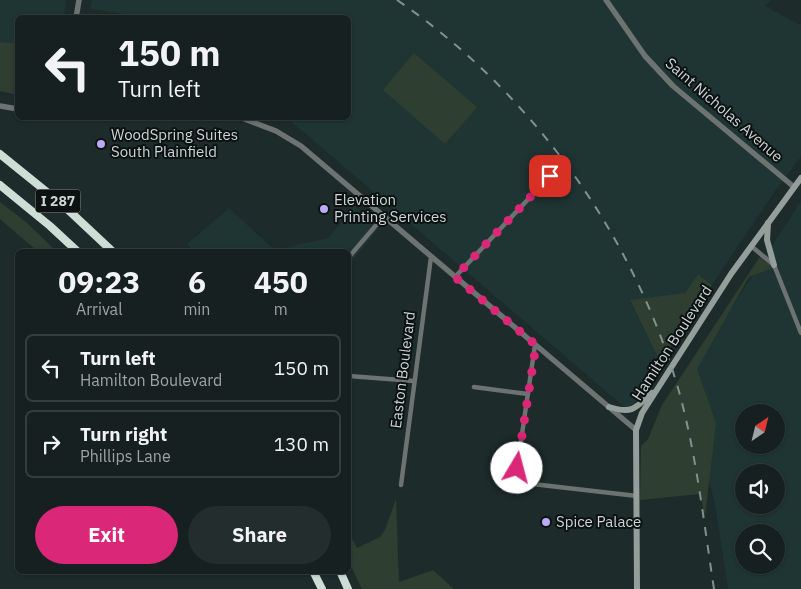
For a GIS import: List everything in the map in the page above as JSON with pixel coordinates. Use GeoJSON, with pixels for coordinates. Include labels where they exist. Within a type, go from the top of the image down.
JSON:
{"type":"FeatureCollection","features":[{"type":"Feature","properties":{"kind":"highway","name":"I 287"},"geometry":{"type":"LineString","coordinates":[[0,154],[63,205],[110,249]]}},
{"type":"Feature","properties":{"kind":"highway","name":"I 287"},"geometry":{"type":"LineString","coordinates":[[0,184],[75,249]]}},
{"type":"Feature","properties":{"kind":"highway"},"geometry":{"type":"LineString","coordinates":[[314,574],[322,589]]}},
{"type":"Feature","properties":{"kind":"highway"},"geometry":{"type":"LineString","coordinates":[[341,574],[348,589]]}},
{"type":"Feature","properties":{"kind":"main road","name":"Hamilton Boulevard"},"geometry":{"type":"LineString","coordinates":[[636,430],[642,413],[731,274],[801,178]]}},
{"type":"Feature","properties":{"kind":"main road"},"geometry":{"type":"LineString","coordinates":[[768,223],[767,240],[774,265]]}},
{"type":"Feature","properties":{"kind":"main road"},"geometry":{"type":"LineString","coordinates":[[609,407],[622,411],[630,410],[638,406],[658,387]]}},
{"type":"Feature","properties":{"kind":"main road"},"geometry":{"type":"LineString","coordinates":[[636,430],[637,589]]}},
{"type":"Feature","properties":{"kind":"street"},"geometry":{"type":"LineString","coordinates":[[76,15],[79,0]]}},
{"type":"Feature","properties":{"kind":"street","name":"Saint Nicholas Avenue"},"geometry":{"type":"LineString","coordinates":[[606,0],[645,56],[674,87],[794,187]]}},
{"type":"Feature","properties":{"kind":"street"},"geometry":{"type":"LineString","coordinates":[[0,106],[15,108]]}},
{"type":"Feature","properties":{"kind":"street"},"geometry":{"type":"LineString","coordinates":[[247,120],[276,131],[301,146],[636,430]]}},
{"type":"Feature","properties":{"kind":"street"},"geometry":{"type":"LineString","coordinates":[[455,277],[550,176]]}},
{"type":"Feature","properties":{"kind":"street"},"geometry":{"type":"LineString","coordinates":[[351,255],[383,217]]}},
{"type":"Feature","properties":{"kind":"street"},"geometry":{"type":"LineString","coordinates":[[751,246],[774,265],[801,333]]}},
{"type":"Feature","properties":{"kind":"street","name":"Easton Boulevard"},"geometry":{"type":"LineString","coordinates":[[401,485],[431,257]]}},
{"type":"Feature","properties":{"kind":"street"},"geometry":{"type":"LineString","coordinates":[[536,345],[515,482],[637,496]]}},
{"type":"Feature","properties":{"kind":"street"},"geometry":{"type":"LineString","coordinates":[[351,376],[414,381]]}},
{"type":"Feature","properties":{"kind":"street"},"geometry":{"type":"LineString","coordinates":[[474,386],[528,394]]}},
{"type":"Feature","properties":{"kind":"shaded area"},"geometry":{"type":"Polygon","coordinates":[[[0,0],[66,0],[64,15],[15,15],[15,43],[0,42],[0,0]]]}},
{"type":"Feature","properties":{"kind":"shaded area"},"geometry":{"type":"Polygon","coordinates":[[[92,0],[772,0],[765,6],[801,25],[801,157],[777,188],[712,285],[698,274],[686,293],[630,301],[660,362],[630,412],[289,120],[351,120],[351,15],[131,15],[90,9],[92,0]]]}},
{"type":"Feature","properties":{"kind":"shaded area"},"geometry":{"type":"Polygon","coordinates":[[[801,201],[801,589],[728,589],[715,504],[683,382],[801,201]]]}},
{"type":"Feature","properties":{"kind":"shaded area"},"geometry":{"type":"Polygon","coordinates":[[[354,206],[379,228],[351,263],[351,249],[279,249],[328,238],[354,206]]]}},
{"type":"Feature","properties":{"kind":"shaded area"},"geometry":{"type":"Polygon","coordinates":[[[229,208],[274,249],[191,249],[187,244],[229,208]]]}},
{"type":"Feature","properties":{"kind":"green space"},"geometry":{"type":"Polygon","coordinates":[[[0,42],[15,43],[15,95],[0,91],[0,42]]]}},
{"type":"Feature","properties":{"kind":"green space"},"geometry":{"type":"Polygon","coordinates":[[[414,53],[477,107],[445,144],[383,90],[414,53]]]}},
{"type":"Feature","properties":{"kind":"green space"},"geometry":{"type":"Polygon","coordinates":[[[0,202],[27,223],[54,249],[35,249],[0,219],[0,202]]]}},
{"type":"Feature","properties":{"kind":"green space"},"geometry":{"type":"Polygon","coordinates":[[[761,255],[773,268],[749,277],[697,369],[716,423],[705,517],[700,494],[640,500],[641,446],[648,439],[662,405],[761,255]]]}},
{"type":"Feature","properties":{"kind":"green space"},"geometry":{"type":"Polygon","coordinates":[[[698,274],[712,285],[660,362],[630,300],[685,293],[698,274]]]}},
{"type":"Feature","properties":{"kind":"green space"},"geometry":{"type":"Polygon","coordinates":[[[396,499],[399,582],[433,570],[454,589],[362,589],[351,566],[351,537],[357,548],[380,537],[385,530],[396,499]]]}},
{"type":"Feature","properties":{"kind":"railway"},"geometry":{"type":"LineString","coordinates":[[397,0],[446,37],[492,78],[534,124],[573,173],[607,225],[636,280],[661,337],[680,395],[696,467],[714,589]]}},
{"type":"Feature","properties":{"kind":"place","name":"WoodSpring Suites South Plainfield"},"geometry":{"type":"Point","coordinates":[101,144]}},
{"type":"Feature","properties":{"kind":"place","name":"Elevation Printing Services"},"geometry":{"type":"Point","coordinates":[324,209]}},
{"type":"Feature","properties":{"kind":"place","name":"Spice Palace"},"geometry":{"type":"Point","coordinates":[546,522]}},
{"type":"Feature","properties":{"kind":"route"},"geometry":{"type":"LineString","coordinates":[[517,468],[536,345],[455,277],[550,176]]}}]}
